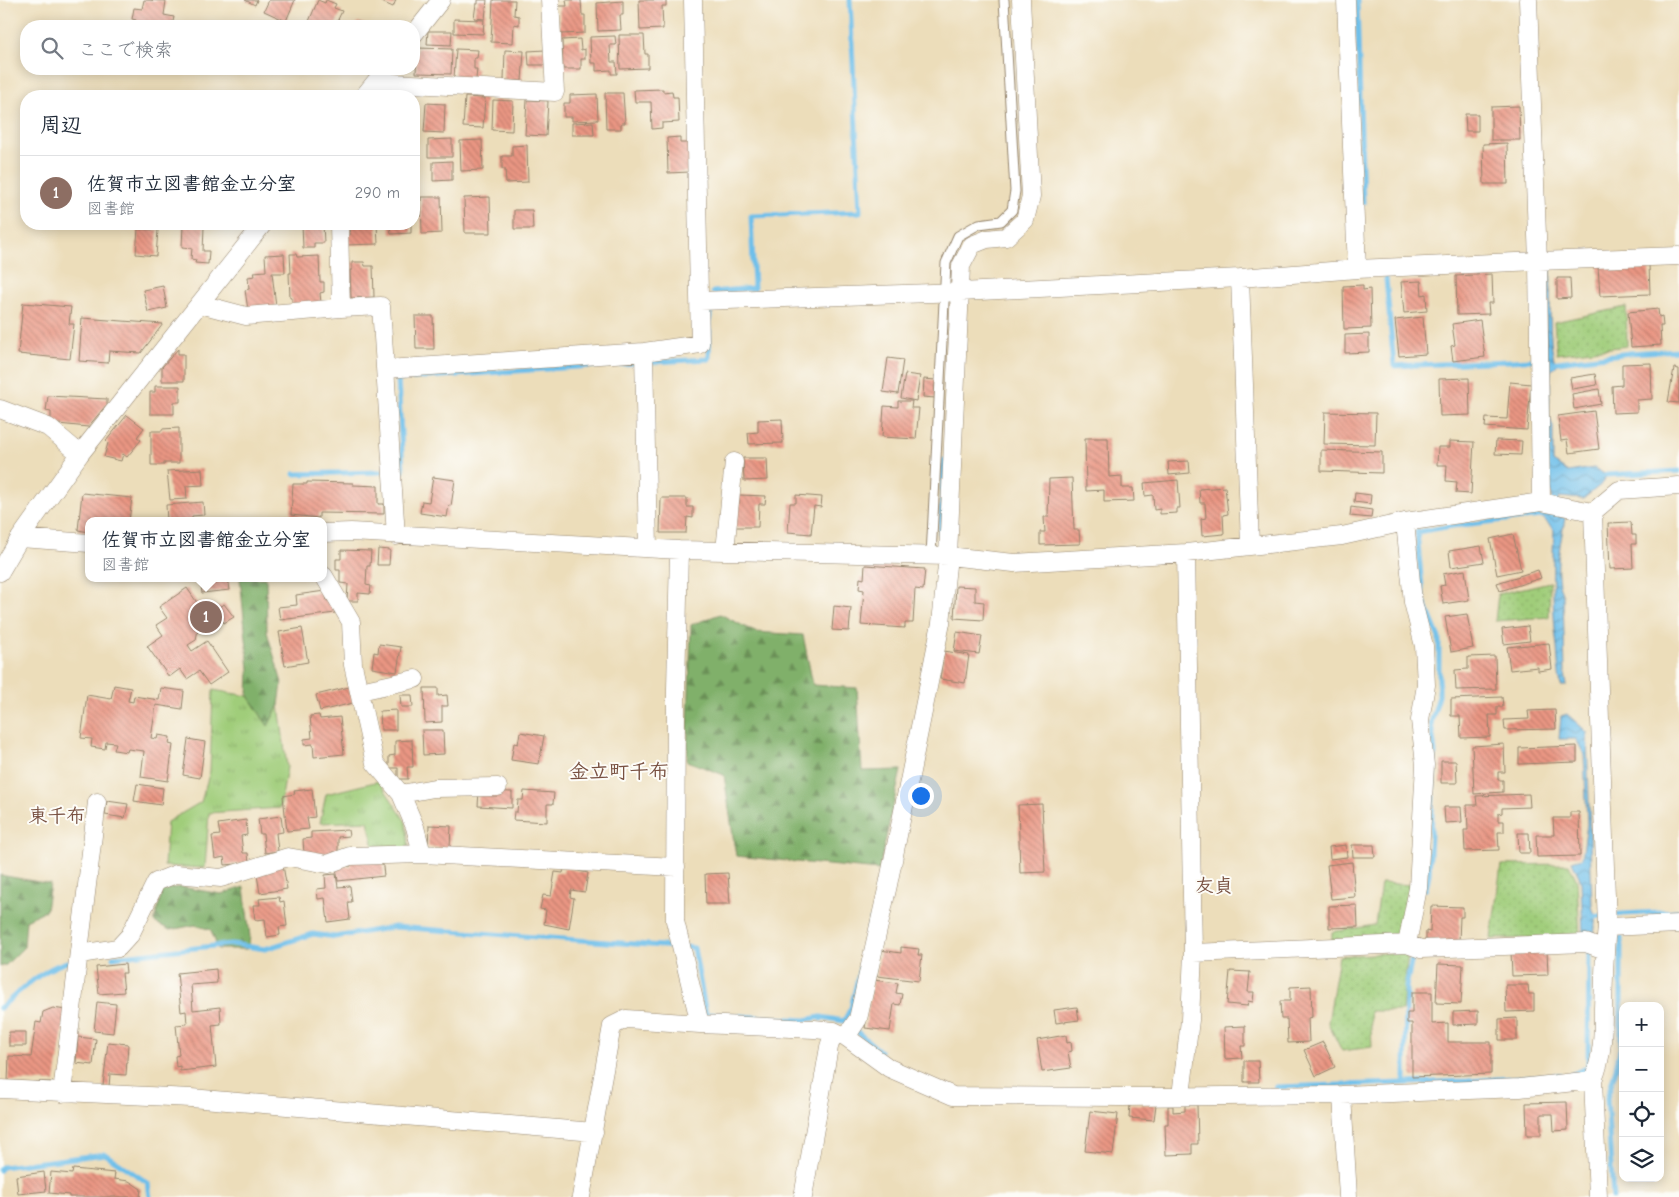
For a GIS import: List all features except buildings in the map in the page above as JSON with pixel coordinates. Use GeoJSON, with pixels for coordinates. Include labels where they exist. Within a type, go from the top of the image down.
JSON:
{"type":"FeatureCollection","features":[{"type":"Feature","properties":{"kind":"street"},"geometry":{"type":"LineString","coordinates":[[420,26],[441,0]]}},
{"type":"Feature","properties":{"kind":"street"},"geometry":{"type":"LineString","coordinates":[[369,90],[381,75],[556,92],[550,0]]}},
{"type":"Feature","properties":{"kind":"street"},"geometry":{"type":"LineString","coordinates":[[386,369],[644,352],[700,344],[693,0]]}},
{"type":"Feature","properties":{"kind":"street"},"geometry":{"type":"LineString","coordinates":[[803,1197],[829,1048],[840,1034],[858,1019],[888,885],[941,623],[939,556],[952,292],[961,266],[972,245],[986,239],[1006,237],[1025,220],[1031,196],[1021,0]]}},
{"type":"Feature","properties":{"kind":"street"},"geometry":{"type":"LineString","coordinates":[[1346,0],[1357,269]]}},
{"type":"Feature","properties":{"kind":"street"},"geometry":{"type":"LineString","coordinates":[[1528,0],[1538,261],[1541,502]]}},
{"type":"Feature","properties":{"kind":"street"},"geometry":{"type":"LineString","coordinates":[[0,572],[20,538],[80,454],[258,230]]}},
{"type":"Feature","properties":{"kind":"street"},"geometry":{"type":"LineString","coordinates":[[339,230],[340,308]]}},
{"type":"Feature","properties":{"kind":"street"},"geometry":{"type":"LineString","coordinates":[[700,301],[952,292],[1240,278],[1357,269],[1679,256]]}},
{"type":"Feature","properties":{"kind":"street"},"geometry":{"type":"LineString","coordinates":[[1240,278],[1250,545]]}},
{"type":"Feature","properties":{"kind":"street"},"geometry":{"type":"LineString","coordinates":[[200,304],[246,316],[381,306],[396,536]]}},
{"type":"Feature","properties":{"kind":"street"},"geometry":{"type":"LineString","coordinates":[[644,352],[648,548]]}},
{"type":"Feature","properties":{"kind":"street"},"geometry":{"type":"LineString","coordinates":[[0,409],[48,427],[80,454]]}},
{"type":"Feature","properties":{"kind":"street"},"geometry":{"type":"LineString","coordinates":[[725,552],[734,462]]}},
{"type":"Feature","properties":{"kind":"street"},"geometry":{"type":"LineString","coordinates":[[1593,512],[1618,490],[1679,486]]}},
{"type":"Feature","properties":{"kind":"street"},"geometry":{"type":"LineString","coordinates":[[327,533],[351,532],[396,536],[725,552],[939,556],[1014,563],[1186,553],[1342,536],[1405,522],[1541,502],[1593,512]]}},
{"type":"Feature","properties":{"kind":"street"},"geometry":{"type":"LineString","coordinates":[[1593,512],[1607,927],[1594,946],[1602,1048],[1593,1080],[1598,1197]]}},
{"type":"Feature","properties":{"kind":"street"},"geometry":{"type":"LineString","coordinates":[[1405,522],[1413,602],[1424,646],[1426,685],[1420,720],[1425,765],[1414,947]]}},
{"type":"Feature","properties":{"kind":"street"},"geometry":{"type":"LineString","coordinates":[[20,538],[85,543]]}},
{"type":"Feature","properties":{"kind":"street"},"geometry":{"type":"LineString","coordinates":[[679,550],[676,689],[675,921],[700,1024]]}},
{"type":"Feature","properties":{"kind":"street"},"geometry":{"type":"LineString","coordinates":[[1182,1089],[1190,1020],[1193,953],[1186,553]]}},
{"type":"Feature","properties":{"kind":"street"},"geometry":{"type":"LineString","coordinates":[[327,581],[351,622],[353,664],[375,763],[401,794],[415,827],[422,854]]}},
{"type":"Feature","properties":{"kind":"street"},"geometry":{"type":"LineString","coordinates":[[360,691],[415,679]]}},
{"type":"Feature","properties":{"kind":"street"},"geometry":{"type":"LineString","coordinates":[[401,794],[434,788],[498,787]]}},
{"type":"Feature","properties":{"kind":"street"},"geometry":{"type":"LineString","coordinates":[[62,1093],[98,802]]}},
{"type":"Feature","properties":{"kind":"street"},"geometry":{"type":"LineString","coordinates":[[79,961],[118,948],[130,935],[156,882],[176,874],[221,878],[288,857],[328,864],[350,856],[422,854],[676,866]]}},
{"type":"Feature","properties":{"kind":"street"},"geometry":{"type":"LineString","coordinates":[[1607,927],[1679,924]]}},
{"type":"Feature","properties":{"kind":"street"},"geometry":{"type":"LineString","coordinates":[[1193,953],[1414,947],[1594,946]]}},
{"type":"Feature","properties":{"kind":"street"},"geometry":{"type":"LineString","coordinates":[[581,1197],[612,1026],[626,1019],[814,1029],[840,1034],[889,1068],[953,1096],[1121,1097],[1182,1089],[1342,1095],[1520,1088],[1593,1080]]}},
{"type":"Feature","properties":{"kind":"street"},"geometry":{"type":"LineString","coordinates":[[0,1089],[191,1098],[594,1132]]}},
{"type":"Feature","properties":{"kind":"street"},"geometry":{"type":"LineString","coordinates":[[1342,1095],[1348,1197]]}},
{"type":"Feature","properties":{"kind":"lane"},"geometry":{"type":"LineString","coordinates":[[952,292],[946,264],[958,236],[979,224],[1001,221],[1012,210],[1015,191],[1004,0]]}},
{"type":"Feature","properties":{"kind":"green space"},"geometry":{"type":"Polygon","coordinates":[[[1626,307],[1627,346],[1557,354],[1554,322],[1626,307]]]}},
{"type":"Feature","properties":{"kind":"green space"},"geometry":{"type":"Polygon","coordinates":[[[240,582],[266,582],[267,632],[282,683],[279,705],[268,726],[248,696],[249,669],[240,582]]]}},
{"type":"Feature","properties":{"kind":"green space"},"geometry":{"type":"Polygon","coordinates":[[[1550,582],[1549,617],[1495,621],[1498,594],[1550,582]]]}},
{"type":"Feature","properties":{"kind":"green space"},"geometry":{"type":"Polygon","coordinates":[[[720,614],[755,632],[803,635],[813,685],[857,688],[862,771],[901,770],[879,870],[736,856],[724,775],[687,761],[691,625],[720,614]]]}},
{"type":"Feature","properties":{"kind":"green space"},"geometry":{"type":"Polygon","coordinates":[[[213,690],[248,696],[268,725],[279,705],[287,767],[280,808],[209,813],[205,868],[164,866],[167,822],[201,802],[210,771],[213,690]]]}},
{"type":"Feature","properties":{"kind":"green space"},"geometry":{"type":"Polygon","coordinates":[[[379,781],[406,822],[409,847],[374,848],[368,821],[320,823],[326,794],[379,781]]]}},
{"type":"Feature","properties":{"kind":"green space"},"geometry":{"type":"Polygon","coordinates":[[[1569,864],[1577,881],[1580,937],[1491,939],[1501,865],[1569,864]]]}},
{"type":"Feature","properties":{"kind":"green space"},"geometry":{"type":"Polygon","coordinates":[[[0,875],[50,884],[46,910],[26,920],[24,947],[6,965],[0,967],[0,875]]]}},
{"type":"Feature","properties":{"kind":"green space"},"geometry":{"type":"Polygon","coordinates":[[[1381,883],[1412,885],[1401,939],[1332,940],[1332,932],[1375,925],[1381,883]]]}},
{"type":"Feature","properties":{"kind":"green space"},"geometry":{"type":"Polygon","coordinates":[[[181,887],[221,894],[244,887],[250,937],[248,949],[218,949],[211,930],[195,925],[170,930],[154,922],[163,889],[181,887]]]}},
{"type":"Feature","properties":{"kind":"green space"},"geometry":{"type":"Polygon","coordinates":[[[1408,952],[1402,1011],[1370,1011],[1372,1047],[1342,1051],[1328,1023],[1339,956],[1408,952]]]}},
{"type":"Feature","properties":{"kind":"water"},"geometry":{"type":"Polygon","coordinates":[[[1546,268],[1551,269],[1551,334],[1554,358],[1557,365],[1551,371],[1549,415],[1553,427],[1553,462],[1568,472],[1594,468],[1606,475],[1603,483],[1583,499],[1559,497],[1558,515],[1565,518],[1560,547],[1558,577],[1563,596],[1567,686],[1561,686],[1560,681],[1554,618],[1554,530],[1542,517],[1542,514],[1550,514],[1552,495],[1546,485],[1546,268]]]}},
{"type":"Feature","properties":{"kind":"water"},"geometry":{"type":"Polygon","coordinates":[[[1567,714],[1587,732],[1592,907],[1595,914],[1594,937],[1583,936],[1581,881],[1572,861],[1582,858],[1587,824],[1584,754],[1576,739],[1559,739],[1561,716],[1567,714]]]}},
{"type":"Feature","properties":{"kind":"waterway"},"geometry":{"type":"LineString","coordinates":[[713,292],[754,288],[751,216],[860,212],[850,0]]}},
{"type":"Feature","properties":{"kind":"waterway"},"geometry":{"type":"LineString","coordinates":[[1357,0],[1363,203]]}},
{"type":"Feature","properties":{"kind":"waterway"},"geometry":{"type":"LineString","coordinates":[[1386,279],[1394,366],[1531,360]]}},
{"type":"Feature","properties":{"kind":"waterway"},"geometry":{"type":"LineString","coordinates":[[653,362],[709,359],[710,309]]}},
{"type":"Feature","properties":{"kind":"waterway"},"geometry":{"type":"LineString","coordinates":[[1550,363],[1630,353],[1679,350]]}},
{"type":"Feature","properties":{"kind":"waterway"},"geometry":{"type":"LineString","coordinates":[[403,471],[398,379],[637,363]]}},
{"type":"Feature","properties":{"kind":"waterway"},"geometry":{"type":"LineString","coordinates":[[940,535],[944,460]]}},
{"type":"Feature","properties":{"kind":"waterway"},"geometry":{"type":"LineString","coordinates":[[1606,475],[1679,471]]}},
{"type":"Feature","properties":{"kind":"waterway"},"geometry":{"type":"LineString","coordinates":[[294,474],[381,472]]}},
{"type":"Feature","properties":{"kind":"waterway"},"geometry":{"type":"LineString","coordinates":[[1426,889],[1429,874],[1435,752],[1431,723],[1439,696],[1439,638],[1423,599],[1417,532],[1452,526],[1542,516]]}},
{"type":"Feature","properties":{"kind":"waterway"},"geometry":{"type":"LineString","coordinates":[[1590,917],[1679,911]]}},
{"type":"Feature","properties":{"kind":"waterway"},"geometry":{"type":"LineString","coordinates":[[821,1019],[821,1017],[844,1021],[851,1008],[871,920]]}},
{"type":"Feature","properties":{"kind":"waterway"},"geometry":{"type":"LineString","coordinates":[[113,957],[232,944],[265,949],[313,934],[335,937],[395,927],[677,947]]}},
{"type":"Feature","properties":{"kind":"waterway"},"geometry":{"type":"LineString","coordinates":[[1613,1197],[1607,1098],[1621,1045],[1621,938]]}},
{"type":"Feature","properties":{"kind":"waterway"},"geometry":{"type":"LineString","coordinates":[[685,947],[694,948],[706,1014],[805,1020],[821,1017]]}},
{"type":"Feature","properties":{"kind":"waterway"},"geometry":{"type":"LineString","coordinates":[[1571,1075],[1588,1067],[1589,947]]}},
{"type":"Feature","properties":{"kind":"waterway"},"geometry":{"type":"LineString","coordinates":[[1405,1083],[1406,987],[1414,949]]}},
{"type":"Feature","properties":{"kind":"waterway"},"geometry":{"type":"LineString","coordinates":[[0,1008],[44,972],[64,963],[74,961]]}},
{"type":"Feature","properties":{"kind":"waterway"},"geometry":{"type":"LineString","coordinates":[[844,1021],[880,1051]]}},
{"type":"Feature","properties":{"kind":"waterway"},"geometry":{"type":"LineString","coordinates":[[1276,1087],[1468,1081],[1560,1075]]}},
{"type":"Feature","properties":{"kind":"waterway"},"geometry":{"type":"LineString","coordinates":[[0,1170],[2,1167],[105,1154],[148,1183],[150,1197]]}},
{"type":"Feature","properties":{"kind":"place","name":"佐賀市立図書館金立分室"},"geometry":{"type":"Point","coordinates":[206,617]}},
{"type":"Feature","properties":{"kind":"district","name":"金立町千布"},"geometry":{"type":"Point","coordinates":[619,771]}},
{"type":"Feature","properties":{"kind":"district","name":"東千布"},"geometry":{"type":"Point","coordinates":[57,815]}},
{"type":"Feature","properties":{"kind":"district","name":"友貞"},"geometry":{"type":"Point","coordinates":[1214,885]}}]}
